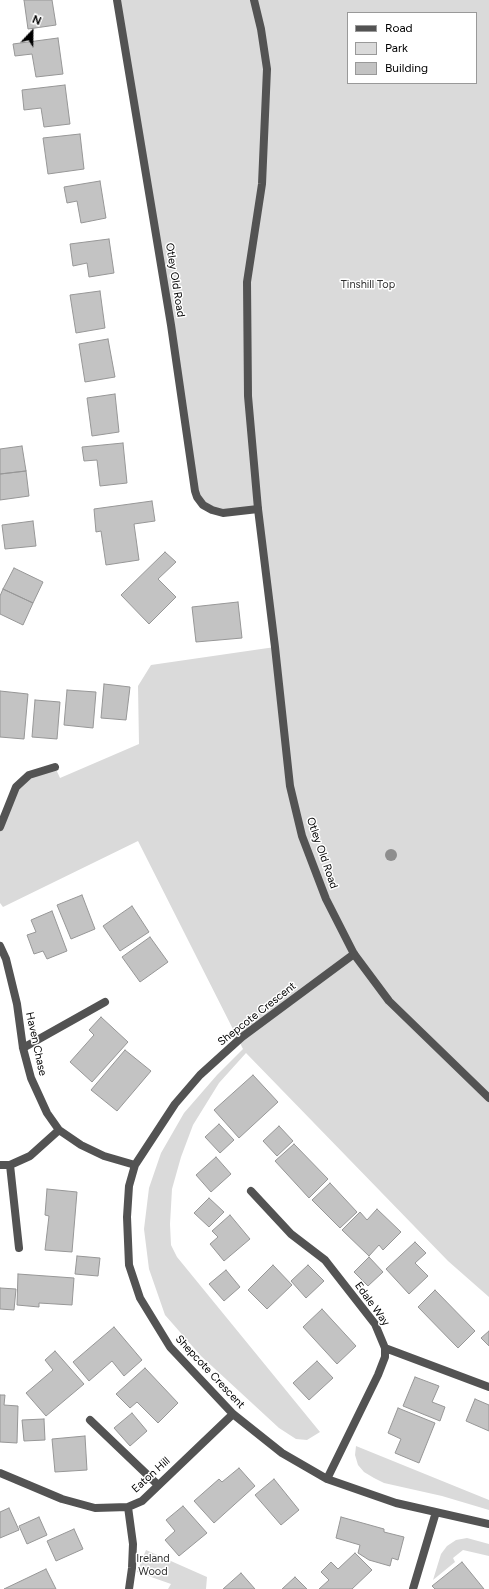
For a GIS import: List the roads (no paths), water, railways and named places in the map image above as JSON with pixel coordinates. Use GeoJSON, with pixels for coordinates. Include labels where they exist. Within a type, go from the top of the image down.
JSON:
{"type":"FeatureCollection","features":[{"type":"Feature","properties":{"kind":"street","name":"Otley Old Road"},"geometry":{"type":"LineString","coordinates":[[118,0],[171,325],[195,490],[197,497],[203,505],[212,510],[223,513],[258,510]]}},
{"type":"Feature","properties":{"kind":"street","name":"Otley Old Road"},"geometry":{"type":"LineString","coordinates":[[254,0],[261,29],[267,69],[262,184],[247,282],[248,396],[258,510],[276,654],[290,786],[302,836],[326,899],[354,954],[389,1001],[489,1098]]}},
{"type":"Feature","properties":{"kind":"street"},"geometry":{"type":"LineString","coordinates":[[0,827],[16,787],[29,775],[55,767]]}},
{"type":"Feature","properties":{"kind":"street","name":"Haven Chase"},"geometry":{"type":"LineString","coordinates":[[0,946],[17,1004],[23,1048],[31,1078],[47,1113],[59,1130],[81,1145],[104,1156],[135,1165]]}},
{"type":"Feature","properties":{"kind":"street","name":"Shepcote Crescent"},"geometry":{"type":"LineString","coordinates":[[354,954],[242,1037],[200,1076],[175,1104],[135,1165],[129,1186],[127,1217],[129,1265],[140,1298],[170,1347],[232,1414],[282,1453],[327,1479],[396,1503],[489,1524]]}},
{"type":"Feature","properties":{"kind":"street"},"geometry":{"type":"LineString","coordinates":[[23,1048],[105,1002]]}},
{"type":"Feature","properties":{"kind":"street"},"geometry":{"type":"LineString","coordinates":[[0,1165],[10,1165],[30,1156],[59,1130]]}},
{"type":"Feature","properties":{"kind":"street"},"geometry":{"type":"LineString","coordinates":[[10,1165],[19,1248]]}},
{"type":"Feature","properties":{"kind":"street","name":"Edale Way"},"geometry":{"type":"LineString","coordinates":[[252,1191],[291,1234],[325,1260],[375,1324],[386,1348]]}},
{"type":"Feature","properties":{"kind":"street"},"geometry":{"type":"LineString","coordinates":[[327,1479],[378,1375],[385,1357],[386,1348],[489,1387]]}},
{"type":"Feature","properties":{"kind":"street","name":"Eaton Hill"},"geometry":{"type":"LineString","coordinates":[[0,1473],[62,1499],[95,1508],[128,1507],[142,1501],[232,1414]]}},
{"type":"Feature","properties":{"kind":"street"},"geometry":{"type":"LineString","coordinates":[[90,1420],[158,1486]]}},
{"type":"Feature","properties":{"kind":"street"},"geometry":{"type":"LineString","coordinates":[[128,1507],[133,1544],[129,1589]]}},
{"type":"Feature","properties":{"kind":"street"},"geometry":{"type":"LineString","coordinates":[[413,1589],[436,1512]]}},
{"type":"Feature","properties":{"kind":"park label","name":"Tinshill Top"},"geometry":{"type":"Point","coordinates":[368,285]}},
{"type":"Feature","properties":{"kind":"park label","name":"Ireland Wood"},"geometry":{"type":"Point","coordinates":[153,1565]}}]}
